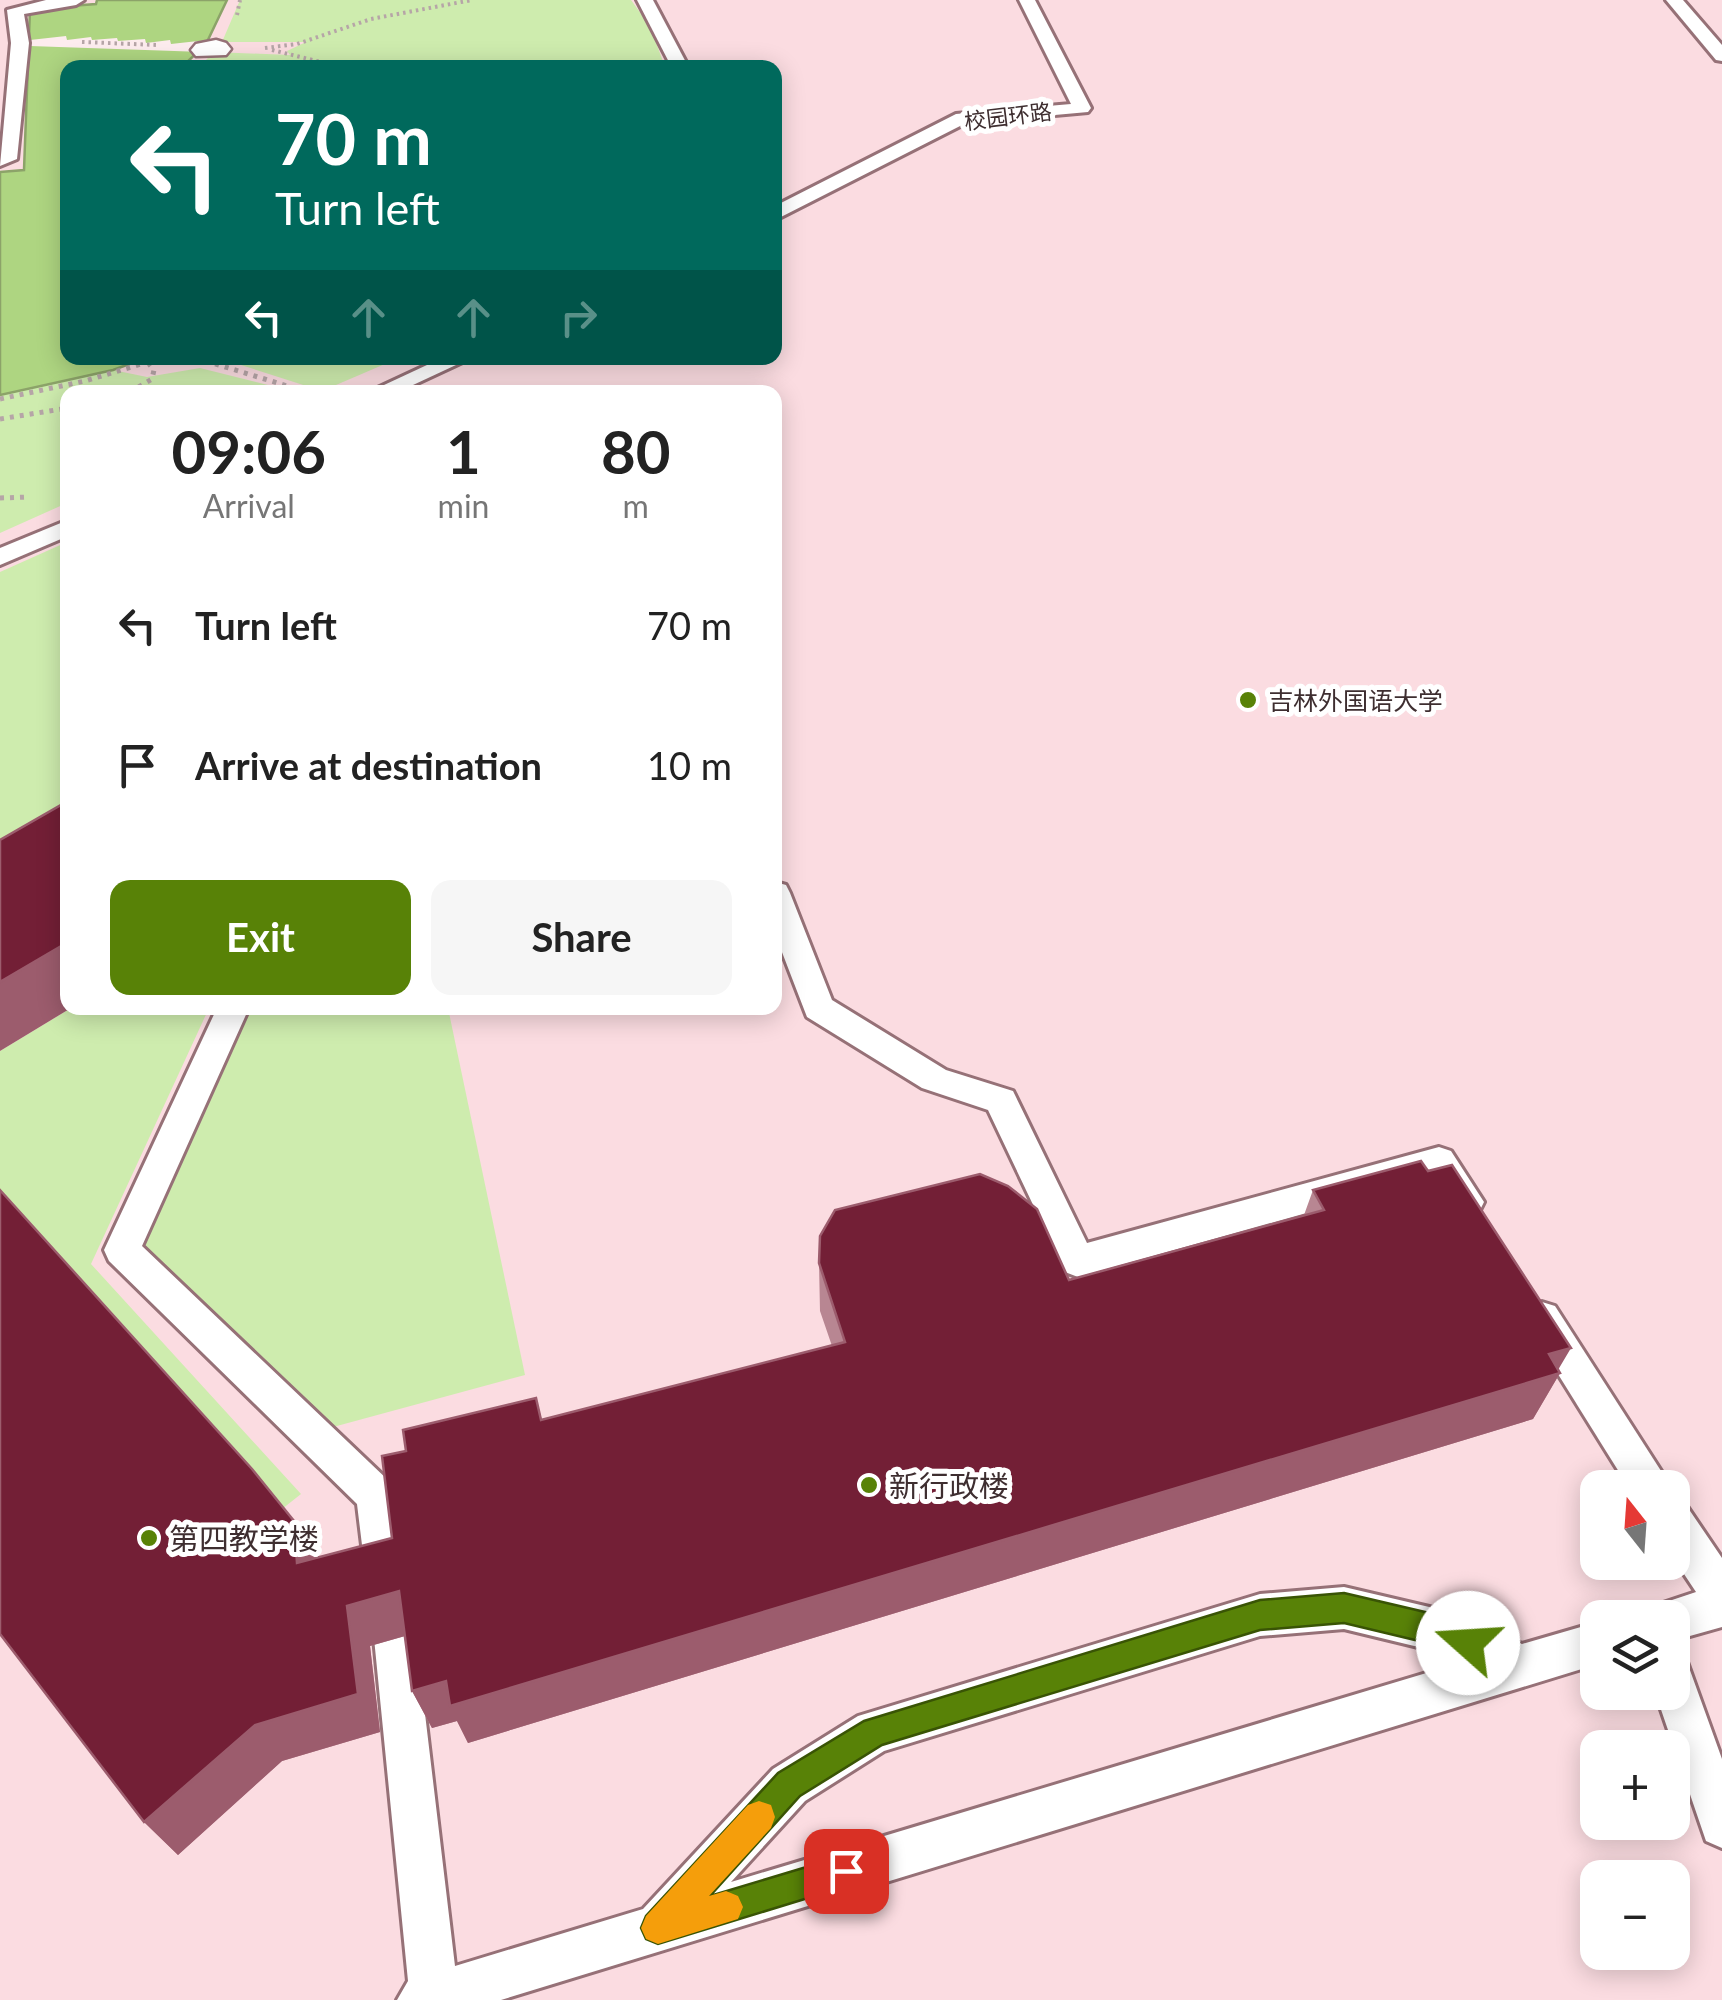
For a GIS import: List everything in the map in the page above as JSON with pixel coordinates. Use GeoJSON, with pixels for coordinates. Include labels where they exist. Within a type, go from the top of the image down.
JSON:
{"type":"FeatureCollection","features":[{"type":"Feature","properties":{"kind":"lane"},"geometry":{"type":"LineString","coordinates":[[0,160],[8,159],[20,43],[14,10],[76,0]]}},
{"type":"Feature","properties":{"kind":"lane"},"geometry":{"type":"LineString","coordinates":[[646,0],[677,60]]}},
{"type":"Feature","properties":{"kind":"lane","name":"校园环路"},"geometry":{"type":"LineString","coordinates":[[782,210],[962,118],[1082,108],[1027,0]]}},
{"type":"Feature","properties":{"kind":"lane"},"geometry":{"type":"LineString","coordinates":[[1674,0],[1722,56]]}},
{"type":"Feature","properties":{"kind":"lane"},"geometry":{"type":"LineString","coordinates":[[396,385],[444,365]]}},
{"type":"Feature","properties":{"kind":"lane"},"geometry":{"type":"LineString","coordinates":[[0,557],[60,531]]}},
{"type":"Feature","properties":{"kind":"lane"},"geometry":{"type":"LineString","coordinates":[[782,912],[819,1008],[934,1078],[1001,1101],[1078,1262],[1440,1160],[1482,1226]]}},
{"type":"Feature","properties":{"kind":"lane"},"geometry":{"type":"LineString","coordinates":[[230,1015],[122,1250],[376,1495],[388,1586]]}},
{"type":"Feature","properties":{"kind":"lane"},"geometry":{"type":"LineString","coordinates":[[1524,1291],[1640,1470]]}},
{"type":"Feature","properties":{"kind":"lane"},"geometry":{"type":"LineString","coordinates":[[1690,1546],[1722,1595]]}},
{"type":"Feature","properties":{"kind":"lane"},"geometry":{"type":"LineString","coordinates":[[1690,1615],[1722,1606]]}},
{"type":"Feature","properties":{"kind":"lane"},"geometry":{"type":"LineString","coordinates":[[658,1928],[789,1784],[874,1732],[1131,1654],[1260,1615],[1344,1608],[1442,1631],[1522,1666]]}},
{"type":"Feature","properties":{"kind":"lane"},"geometry":{"type":"LineString","coordinates":[[395,1638],[452,1995],[658,1928],[1580,1648]]}},
{"type":"Feature","properties":{"kind":"lane"},"geometry":{"type":"LineString","coordinates":[[1683,1710],[1722,1826]]}},
{"type":"Feature","properties":{"kind":"path"},"geometry":{"type":"LineString","coordinates":[[312,60],[260,49],[297,44],[371,19],[472,0]]}},
{"type":"Feature","properties":{"kind":"path"},"geometry":{"type":"LineString","coordinates":[[72,43],[140,43],[141,47],[166,44],[166,48],[191,46],[192,51],[211,49]]}},
{"type":"Feature","properties":{"kind":"path"},"geometry":{"type":"LineString","coordinates":[[0,398],[145,365]]}},
{"type":"Feature","properties":{"kind":"path"},"geometry":{"type":"LineString","coordinates":[[141,385],[152,378],[154,370],[150,365]]}},
{"type":"Feature","properties":{"kind":"path"},"geometry":{"type":"LineString","coordinates":[[219,365],[284,385]]}},
{"type":"Feature","properties":{"kind":"path"},"geometry":{"type":"LineString","coordinates":[[0,419],[60,409]]}},
{"type":"Feature","properties":{"kind":"shaded area","name":"吉林外国语大学"},"geometry":{"type":"Polygon","coordinates":[[[0,0],[1722,0],[1722,2000],[0,2000],[0,0]]]}},
{"type":"Feature","properties":{"kind":"shaded area"},"geometry":{"type":"Polygon","coordinates":[[[97,0],[227,0],[206,44],[189,60],[60,60],[60,365],[127,365],[0,395],[0,172],[24,170],[30,9],[96,4],[97,0]]]}},
{"type":"Feature","properties":{"kind":"shaded area"},"geometry":{"type":"Polygon","coordinates":[[[240,0],[631,0],[650,26],[662,60],[206,60],[214,52],[290,55],[287,51],[306,42],[222,42],[240,0]]]}},
{"type":"Feature","properties":{"kind":"shaded area"},"geometry":{"type":"Polygon","coordinates":[[[241,365],[383,365],[336,385],[303,385],[241,365]]]}},
{"type":"Feature","properties":{"kind":"shaded area"},"geometry":{"type":"Polygon","coordinates":[[[200,368],[268,385],[60,385],[60,506],[0,533],[0,395],[113,370],[147,377],[200,368]]]}},
{"type":"Feature","properties":{"kind":"shaded area"},"geometry":{"type":"Polygon","coordinates":[[[60,545],[60,851],[0,885],[0,572],[60,545]]]}},
{"type":"Feature","properties":{"kind":"shaded area"},"geometry":{"type":"Polygon","coordinates":[[[60,1015],[206,1015],[91,1264],[301,1494],[277,1513],[0,1203],[0,1051],[60,1015]]]}},
{"type":"Feature","properties":{"kind":"shaded area"},"geometry":{"type":"Polygon","coordinates":[[[239,1015],[449,1015],[525,1375],[311,1433],[122,1250],[239,1015]]]}},
{"type":"Feature","properties":{"kind":"pier"},"geometry":{"type":"Polygon","coordinates":[[[66,36],[67,40],[170,40],[171,44],[198,41],[203,52],[30,46],[30,40],[66,36]]]}},
{"type":"Feature","properties":{"kind":"building"},"geometry":{"type":"Polygon","coordinates":[[[60,806],[60,947],[0,982],[0,840],[60,806]]]}},
{"type":"Feature","properties":{"kind":"building"},"geometry":{"type":"Polygon","coordinates":[[[1421,1161],[1428,1171],[1452,1165],[1571,1348],[1549,1354],[1560,1373],[450,1706],[446,1681],[412,1691],[399,1591],[347,1606],[358,1694],[255,1725],[144,1822],[0,1634],[0,1190],[252,1469],[294,1521],[297,1563],[392,1538],[382,1456],[406,1451],[403,1430],[536,1398],[541,1420],[845,1342],[819,1263],[820,1236],[835,1210],[980,1174],[1008,1186],[1037,1209],[1069,1280],[1324,1210],[1313,1190],[1421,1161]]]}},
{"type":"Feature","properties":{"kind":"slow traffic"},"geometry":{"type":"LineString","coordinates":[[726,1907],[658,1928],[759,1817]]}},
{"type":"Feature","properties":{"kind":"place","name":"吉林外国语大学"},"geometry":{"type":"Point","coordinates":[1248,700]}},
{"type":"Feature","properties":{"kind":"place","name":"新行政楼"},"geometry":{"type":"Point","coordinates":[869,1485]}},
{"type":"Feature","properties":{"kind":"place","name":"第四教学楼"},"geometry":{"type":"Point","coordinates":[149,1538]}},
{"type":"Feature","properties":{"kind":"route"},"geometry":{"type":"LineString","coordinates":[[846,1871],[658,1928],[789,1784],[874,1732],[1260,1615],[1344,1608],[1442,1631],[1468,1643]]}}]}
